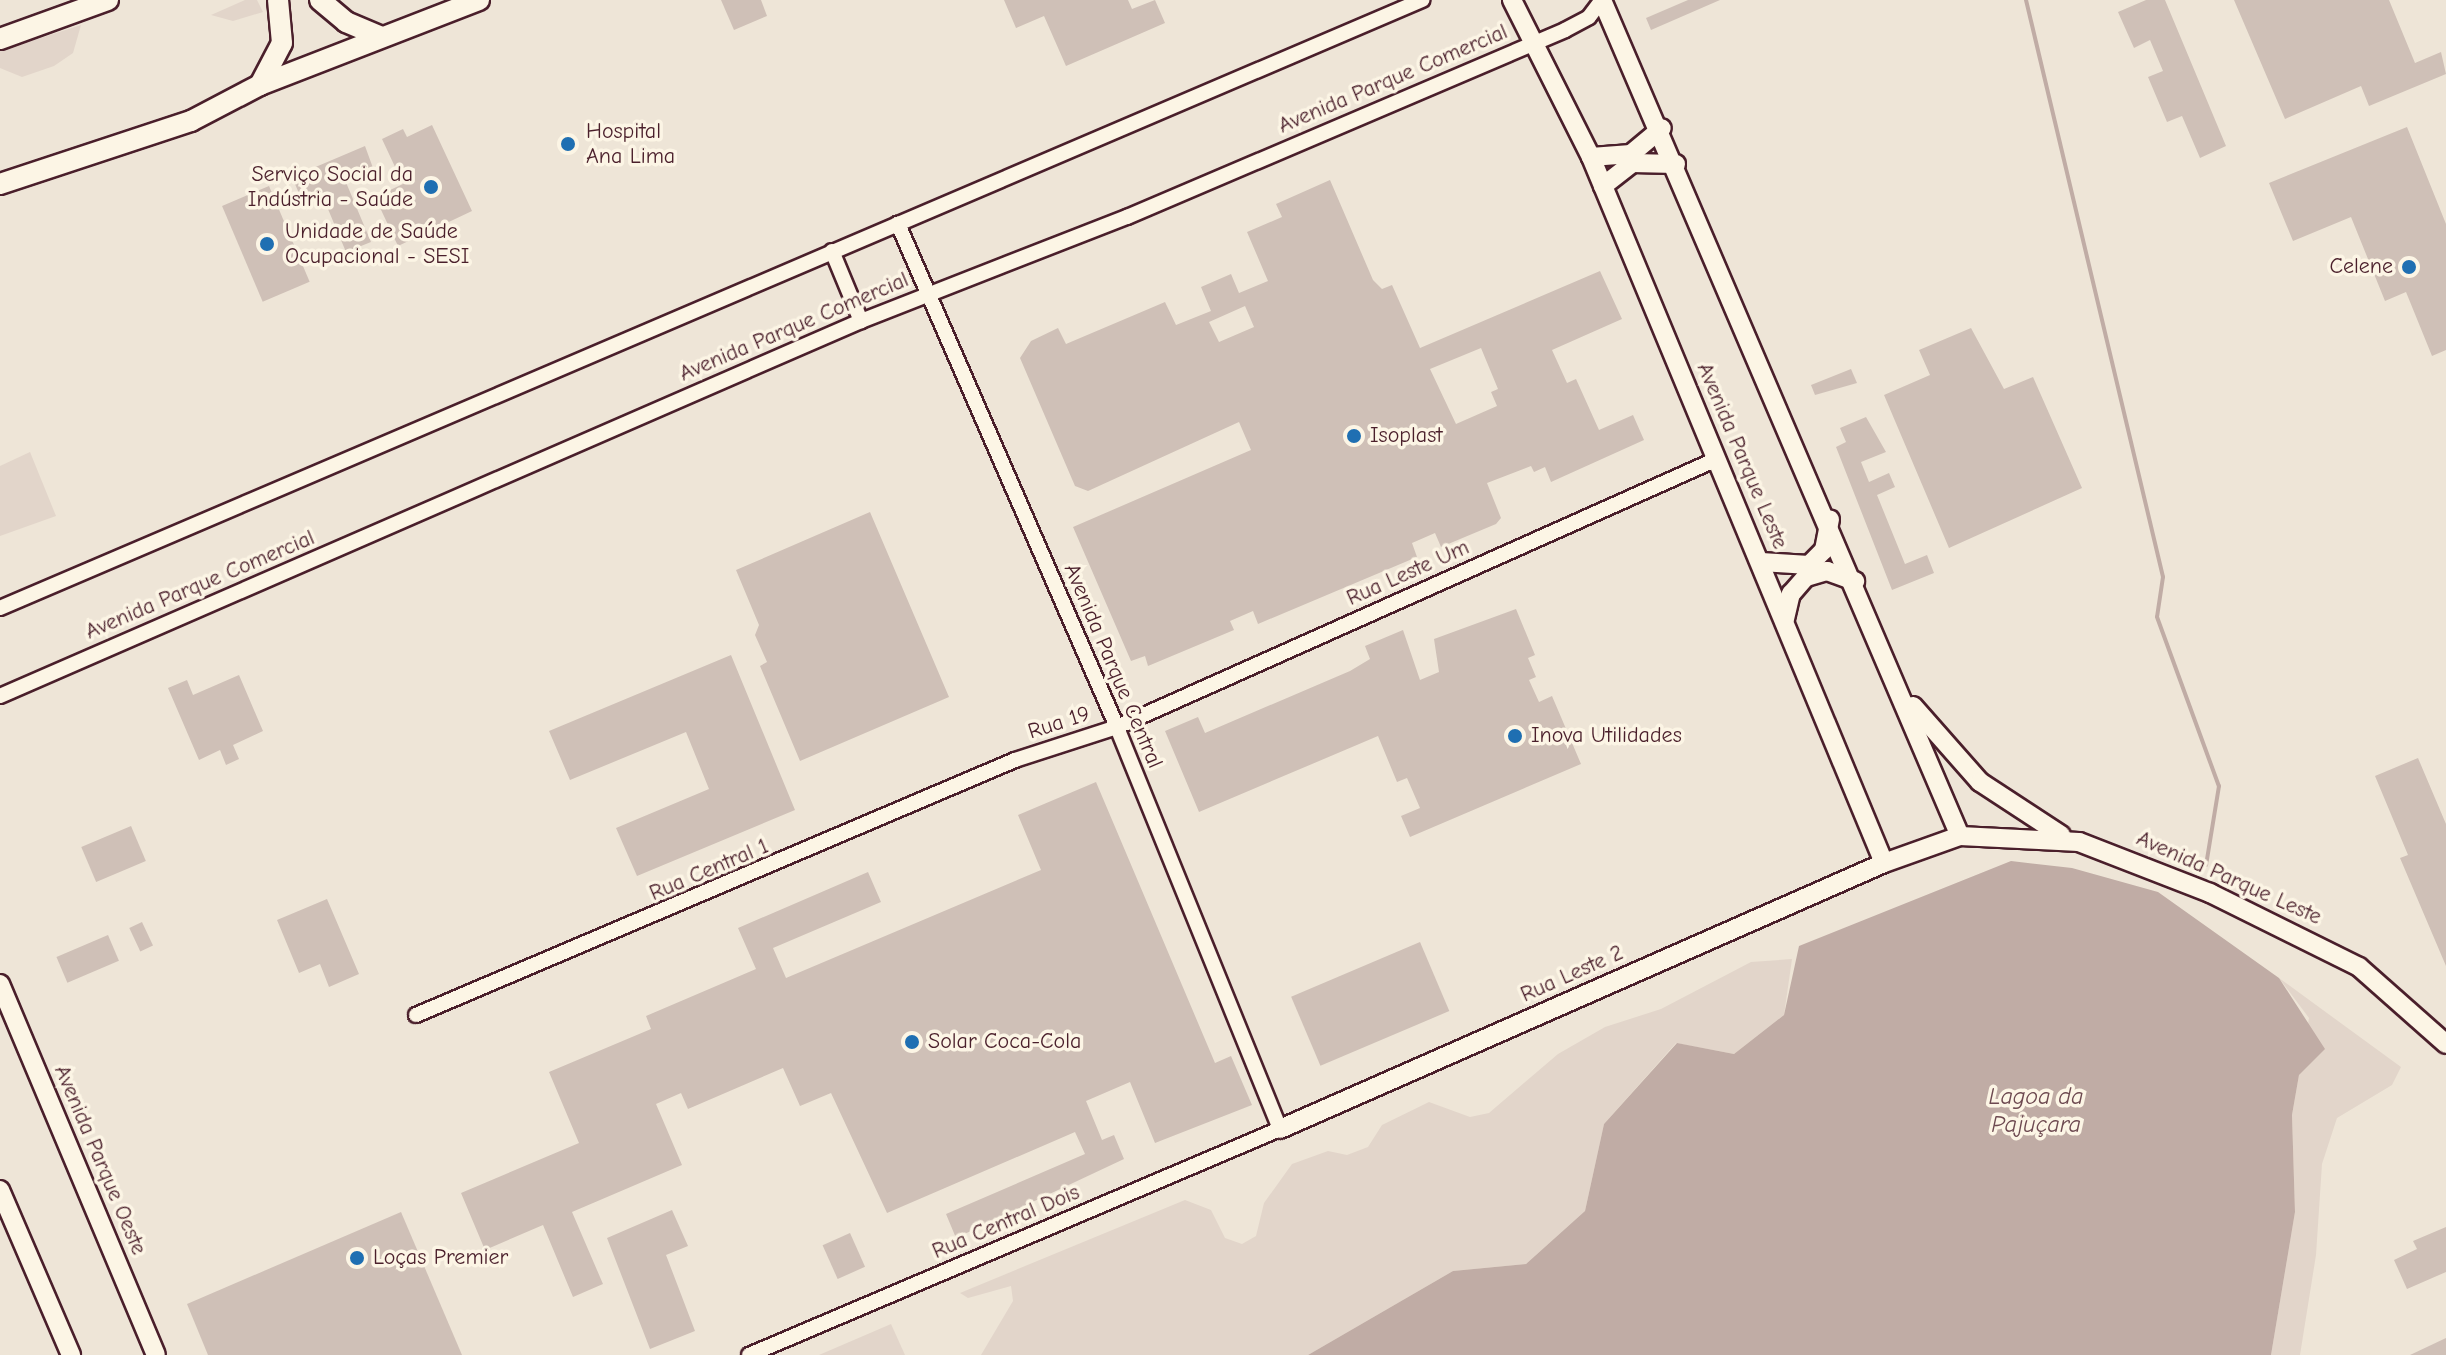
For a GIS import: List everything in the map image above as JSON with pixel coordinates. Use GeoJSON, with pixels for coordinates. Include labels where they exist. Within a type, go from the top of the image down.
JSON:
{"type":"FeatureCollection","features":[{"type":"Feature","properties":{"kind":"main road"},"geometry":{"type":"LineString","coordinates":[[0,39],[108,0]]}},
{"type":"Feature","properties":{"kind":"main road"},"geometry":{"type":"LineString","coordinates":[[260,85],[282,43],[278,0]]}},
{"type":"Feature","properties":{"kind":"main road"},"geometry":{"type":"LineString","coordinates":[[320,0],[346,22],[379,36]]}},
{"type":"Feature","properties":{"kind":"main road"},"geometry":{"type":"LineString","coordinates":[[0,184],[191,121],[260,85],[379,36],[479,0]]}},
{"type":"Feature","properties":{"kind":"street"},"geometry":{"type":"LineString","coordinates":[[0,608],[1422,0]]}},
{"type":"Feature","properties":{"kind":"street","name":"Avenida Parque Leste"},"geometry":{"type":"LineString","coordinates":[[1512,0],[1591,157],[1884,863],[1960,836],[2079,842],[2222,898],[2332,951],[2382,984],[2446,1044]]}},
{"type":"Feature","properties":{"kind":"street"},"geometry":{"type":"LineString","coordinates":[[1602,0],[1662,128],[1830,520],[1960,836]]}},
{"type":"Feature","properties":{"kind":"street","name":"Avenida Parque Comercial"},"geometry":{"type":"LineString","coordinates":[[0,696],[861,321],[1127,217],[1531,43],[1589,17],[1602,0]]}},
{"type":"Feature","properties":{"kind":"street"},"geometry":{"type":"LineString","coordinates":[[1591,157],[1631,154],[1662,128]]}},
{"type":"Feature","properties":{"kind":"street"},"geometry":{"type":"LineString","coordinates":[[1603,186],[1632,163],[1676,164]]}},
{"type":"Feature","properties":{"kind":"street","name":"Avenida Parque Central"},"geometry":{"type":"LineString","coordinates":[[898,224],[1117,727],[1280,1129]]}},
{"type":"Feature","properties":{"kind":"street"},"geometry":{"type":"LineString","coordinates":[[832,251],[861,321]]}},
{"type":"Feature","properties":{"kind":"street","name":"Rua Leste Um"},"geometry":{"type":"LineString","coordinates":[[1117,727],[1717,459]]}},
{"type":"Feature","properties":{"kind":"street"},"geometry":{"type":"LineString","coordinates":[[1761,562],[1809,565],[1824,550],[1830,520]]}},
{"type":"Feature","properties":{"kind":"street"},"geometry":{"type":"LineString","coordinates":[[1785,619],[1791,594],[1806,577],[1827,571],[1855,581]]}},
{"type":"Feature","properties":{"kind":"street"},"geometry":{"type":"LineString","coordinates":[[1901,691],[1980,782],[2079,842]]}},
{"type":"Feature","properties":{"kind":"street","name":"Rua 19"},"geometry":{"type":"LineString","coordinates":[[1015,760],[1117,727]]}},
{"type":"Feature","properties":{"kind":"street","name":"Rua Central 1"},"geometry":{"type":"LineString","coordinates":[[416,1015],[1015,760]]}},
{"type":"Feature","properties":{"kind":"street","name":"Rua Leste 2"},"geometry":{"type":"LineString","coordinates":[[1280,1129],[1884,863]]}},
{"type":"Feature","properties":{"kind":"street","name":"Avenida Parque Oeste"},"geometry":{"type":"LineString","coordinates":[[0,984],[156,1355]]}},
{"type":"Feature","properties":{"kind":"street","name":"Rua Central Dois"},"geometry":{"type":"LineString","coordinates":[[749,1355],[1280,1129]]}},
{"type":"Feature","properties":{"kind":"street"},"geometry":{"type":"LineString","coordinates":[[0,1190],[71,1355]]}},
{"type":"Feature","properties":{"kind":"shaded area"},"geometry":{"type":"Polygon","coordinates":[[[0,0],[2446,0],[2446,1355],[0,1355],[0,0]]]}},
{"type":"Feature","properties":{"kind":"shaded area"},"geometry":{"type":"Polygon","coordinates":[[[245,0],[257,0],[263,12],[233,21],[211,15],[245,0]]]}},
{"type":"Feature","properties":{"kind":"shaded area"},"geometry":{"type":"Polygon","coordinates":[[[81,25],[73,53],[54,66],[22,77],[0,68],[0,51],[81,25]]]}},
{"type":"Feature","properties":{"kind":"shaded area"},"geometry":{"type":"Polygon","coordinates":[[[30,452],[56,516],[0,536],[0,466],[30,452]]]}},
{"type":"Feature","properties":{"kind":"shaded area"},"geometry":{"type":"Polygon","coordinates":[[[1792,959],[1784,1015],[1734,1054],[1676,1043],[1604,1124],[1585,1211],[1526,1264],[1453,1271],[1308,1355],[981,1355],[1013,1301],[1011,1286],[968,1298],[960,1293],[1185,1200],[1211,1210],[1225,1238],[1242,1244],[1256,1236],[1264,1203],[1292,1164],[1328,1151],[1347,1155],[1368,1147],[1382,1125],[1429,1102],[1470,1117],[1489,1113],[1558,1054],[1605,1027],[1661,1009],[1751,962],[1792,959]]]}},
{"type":"Feature","properties":{"kind":"shaded area"},"geometry":{"type":"Polygon","coordinates":[[[2279,978],[2401,1067],[2392,1085],[2337,1118],[2322,1164],[2316,1255],[2300,1355],[2271,1355],[2295,1212],[2292,1115],[2309,1018],[2279,978]]]}},
{"type":"Feature","properties":{"kind":"shaded area"},"geometry":{"type":"Polygon","coordinates":[[[891,1324],[905,1355],[819,1355],[891,1324]]]}},
{"type":"Feature","properties":{"kind":"water","name":"Lagoa da Pajuçara"},"geometry":{"type":"Polygon","coordinates":[[[2011,861],[2072,868],[2158,892],[2279,978],[2325,1049],[2299,1075],[2292,1115],[2295,1212],[2271,1355],[1308,1355],[1453,1271],[1526,1264],[1585,1211],[1604,1124],[1677,1043],[1734,1054],[1784,1015],[1799,946],[2011,861]]]}},
{"type":"Feature","properties":{"kind":"building"},"geometry":{"type":"Polygon","coordinates":[[[721,0],[761,0],[767,16],[734,30],[721,0]]]}},
{"type":"Feature","properties":{"kind":"building"},"geometry":{"type":"Polygon","coordinates":[[[1004,0],[1128,0],[1132,9],[1155,0],[1165,23],[1066,66],[1044,16],[1016,28],[1004,0]]]}},
{"type":"Feature","properties":{"kind":"building"},"geometry":{"type":"Polygon","coordinates":[[[1688,0],[1720,0],[1651,30],[1646,18],[1688,0]]]}},
{"type":"Feature","properties":{"kind":"building"},"geometry":{"type":"Polygon","coordinates":[[[2146,0],[2165,0],[2226,146],[2200,158],[2182,116],[2167,122],[2148,77],[2163,71],[2150,40],[2134,48],[2118,12],[2146,0]]]}},
{"type":"Feature","properties":{"kind":"building"},"geometry":{"type":"Polygon","coordinates":[[[2234,0],[2389,0],[2415,63],[2441,52],[2446,74],[2369,106],[2361,86],[2285,119],[2234,0]]]}},
{"type":"Feature","properties":{"kind":"building","name":"Serviço Social da Indústria - Saúde"},"geometry":{"type":"Polygon","coordinates":[[[432,125],[472,211],[398,246],[375,197],[403,184],[382,139],[403,129],[407,137],[432,125]]]}},
{"type":"Feature","properties":{"kind":"building","name":"Celene"},"geometry":{"type":"Polygon","coordinates":[[[2407,127],[2446,224],[2446,350],[2432,356],[2406,292],[2385,301],[2351,217],[2293,241],[2269,183],[2407,127]]]}},
{"type":"Feature","properties":{"kind":"building","name":"Serviço Social da Indústria - Saúde"},"geometry":{"type":"Polygon","coordinates":[[[365,146],[373,168],[345,180],[371,242],[346,252],[320,190],[301,198],[292,177],[365,146]]]}},
{"type":"Feature","properties":{"kind":"building","name":"Isoplast"},"geometry":{"type":"Polygon","coordinates":[[[1330,180],[1373,280],[1382,289],[1392,285],[1420,348],[1600,271],[1622,319],[1552,350],[1567,383],[1576,379],[1599,430],[1633,415],[1644,440],[1551,482],[1545,467],[1534,472],[1531,466],[1487,483],[1501,518],[1496,524],[1441,547],[1435,533],[1412,543],[1417,557],[1258,624],[1253,611],[1230,621],[1234,630],[1148,666],[1145,656],[1131,661],[1073,527],[1251,450],[1239,422],[1088,491],[1075,486],[1020,358],[1031,341],[1058,328],[1066,344],[1165,302],[1176,325],[1211,311],[1201,287],[1231,274],[1239,293],[1268,281],[1247,232],[1282,217],[1276,204],[1330,180]],[[1245,306],[1209,322],[1219,342],[1254,327],[1245,306]],[[1481,348],[1430,369],[1456,424],[1497,406],[1491,392],[1498,389],[1481,348]]]}},
{"type":"Feature","properties":{"kind":"building","name":"Unidade de Saúde Ocupacional - SESI"},"geometry":{"type":"Polygon","coordinates":[[[269,186],[310,282],[263,302],[222,206],[269,186]]]}},
{"type":"Feature","properties":{"kind":"building"},"geometry":{"type":"Polygon","coordinates":[[[1971,328],[2004,389],[2033,377],[2082,488],[1949,548],[1884,395],[1930,375],[1919,350],[1971,328]]]}},
{"type":"Feature","properties":{"kind":"building"},"geometry":{"type":"Polygon","coordinates":[[[1851,369],[1857,383],[1815,395],[1811,385],[1851,369]]]}},
{"type":"Feature","properties":{"kind":"building"},"geometry":{"type":"Polygon","coordinates":[[[1866,417],[1886,452],[1861,462],[1869,482],[1889,473],[1895,487],[1877,495],[1905,564],[1927,555],[1934,573],[1892,590],[1836,447],[1846,442],[1840,428],[1866,417]]]}},
{"type":"Feature","properties":{"kind":"building"},"geometry":{"type":"Polygon","coordinates":[[[870,512],[949,697],[800,761],[760,666],[767,662],[755,635],[759,625],[736,570],[870,512]]]}},
{"type":"Feature","properties":{"kind":"building"},"geometry":{"type":"Polygon","coordinates":[[[1516,609],[1535,655],[1528,658],[1536,677],[1529,680],[1539,702],[1552,696],[1581,764],[1410,837],[1401,816],[1420,808],[1407,778],[1397,782],[1378,736],[1199,812],[1165,731],[1198,717],[1205,733],[1350,671],[1370,659],[1365,646],[1403,630],[1420,680],[1439,672],[1434,639],[1516,609]]]}},
{"type":"Feature","properties":{"kind":"building"},"geometry":{"type":"Polygon","coordinates":[[[731,655],[795,810],[637,876],[616,828],[709,789],[686,732],[570,780],[549,731],[731,655]]]}},
{"type":"Feature","properties":{"kind":"building"},"geometry":{"type":"Polygon","coordinates":[[[239,675],[263,731],[233,745],[239,759],[226,765],[220,750],[199,760],[168,688],[187,680],[193,695],[239,675]]]}},
{"type":"Feature","properties":{"kind":"building"},"geometry":{"type":"Polygon","coordinates":[[[2418,758],[2446,824],[2446,966],[2400,858],[2408,855],[2375,776],[2418,758]]]}},
{"type":"Feature","properties":{"kind":"building","name":"Solar Coca-Cola"},"geometry":{"type":"Polygon","coordinates":[[[1096,782],[1215,1063],[1231,1056],[1252,1105],[1155,1143],[1130,1082],[1086,1101],[1102,1140],[1114,1135],[1124,1159],[956,1238],[946,1214],[1085,1154],[1075,1132],[887,1213],[831,1093],[800,1106],[783,1068],[688,1109],[681,1093],[656,1104],[682,1165],[572,1212],[603,1284],[573,1297],[543,1225],[485,1250],[461,1193],[579,1143],[549,1072],[651,1029],[646,1016],[756,969],[738,928],[868,872],[881,902],[773,948],[786,978],[1041,870],[1018,815],[1096,782]]]}},
{"type":"Feature","properties":{"kind":"building"},"geometry":{"type":"Polygon","coordinates":[[[131,826],[146,861],[96,882],[81,847],[131,826]]]}},
{"type":"Feature","properties":{"kind":"building"},"geometry":{"type":"Polygon","coordinates":[[[327,899],[359,974],[329,987],[320,964],[299,973],[277,920],[327,899]]]}},
{"type":"Feature","properties":{"kind":"building"},"geometry":{"type":"Polygon","coordinates":[[[142,922],[153,946],[140,951],[129,928],[142,922]]]}},
{"type":"Feature","properties":{"kind":"building"},"geometry":{"type":"Polygon","coordinates":[[[108,935],[119,961],[67,983],[56,957],[108,935]]]}},
{"type":"Feature","properties":{"kind":"building"},"geometry":{"type":"Polygon","coordinates":[[[1420,942],[1449,1011],[1320,1066],[1291,997],[1420,942]]]}},
{"type":"Feature","properties":{"kind":"building"},"geometry":{"type":"Polygon","coordinates":[[[672,1210],[688,1246],[666,1255],[695,1331],[650,1349],[607,1238],[672,1210]]]}},
{"type":"Feature","properties":{"kind":"building","name":"Loças Premier"},"geometry":{"type":"Polygon","coordinates":[[[401,1212],[462,1355],[208,1355],[187,1304],[401,1212]]]}},
{"type":"Feature","properties":{"kind":"building"},"geometry":{"type":"Polygon","coordinates":[[[2446,1227],[2446,1272],[2407,1289],[2394,1260],[2417,1249],[2413,1241],[2446,1227]]]}},
{"type":"Feature","properties":{"kind":"building"},"geometry":{"type":"Polygon","coordinates":[[[850,1233],[865,1267],[838,1279],[823,1245],[850,1233]]]}},
{"type":"Feature","properties":{"kind":"building"},"geometry":{"type":"Polygon","coordinates":[[[2446,1338],[2446,1355],[2410,1355],[2446,1338]]]}},
{"type":"Feature","properties":{"kind":"waterway"},"geometry":{"type":"LineString","coordinates":[[2026,0],[2163,577],[2157,617],[2219,786],[2206,865]]}},
{"type":"Feature","properties":{"kind":"place","name":"Hospital Ana Lima"},"geometry":{"type":"Point","coordinates":[568,144]}},
{"type":"Feature","properties":{"kind":"place","name":"Serviço Social da Indústria - Saúde"},"geometry":{"type":"Point","coordinates":[431,187]}},
{"type":"Feature","properties":{"kind":"place","name":"Unidade de Saúde Ocupacional - SESI"},"geometry":{"type":"Point","coordinates":[267,244]}},
{"type":"Feature","properties":{"kind":"place","name":"Celene"},"geometry":{"type":"Point","coordinates":[2409,267]}},
{"type":"Feature","properties":{"kind":"place","name":"Isoplast"},"geometry":{"type":"Point","coordinates":[1354,436]}},
{"type":"Feature","properties":{"kind":"place","name":"Inova Utilidades"},"geometry":{"type":"Point","coordinates":[1515,736]}},
{"type":"Feature","properties":{"kind":"place","name":"Solar Coca-Cola"},"geometry":{"type":"Point","coordinates":[912,1042]}},
{"type":"Feature","properties":{"kind":"place","name":"Loças Premier"},"geometry":{"type":"Point","coordinates":[357,1258]}}]}
